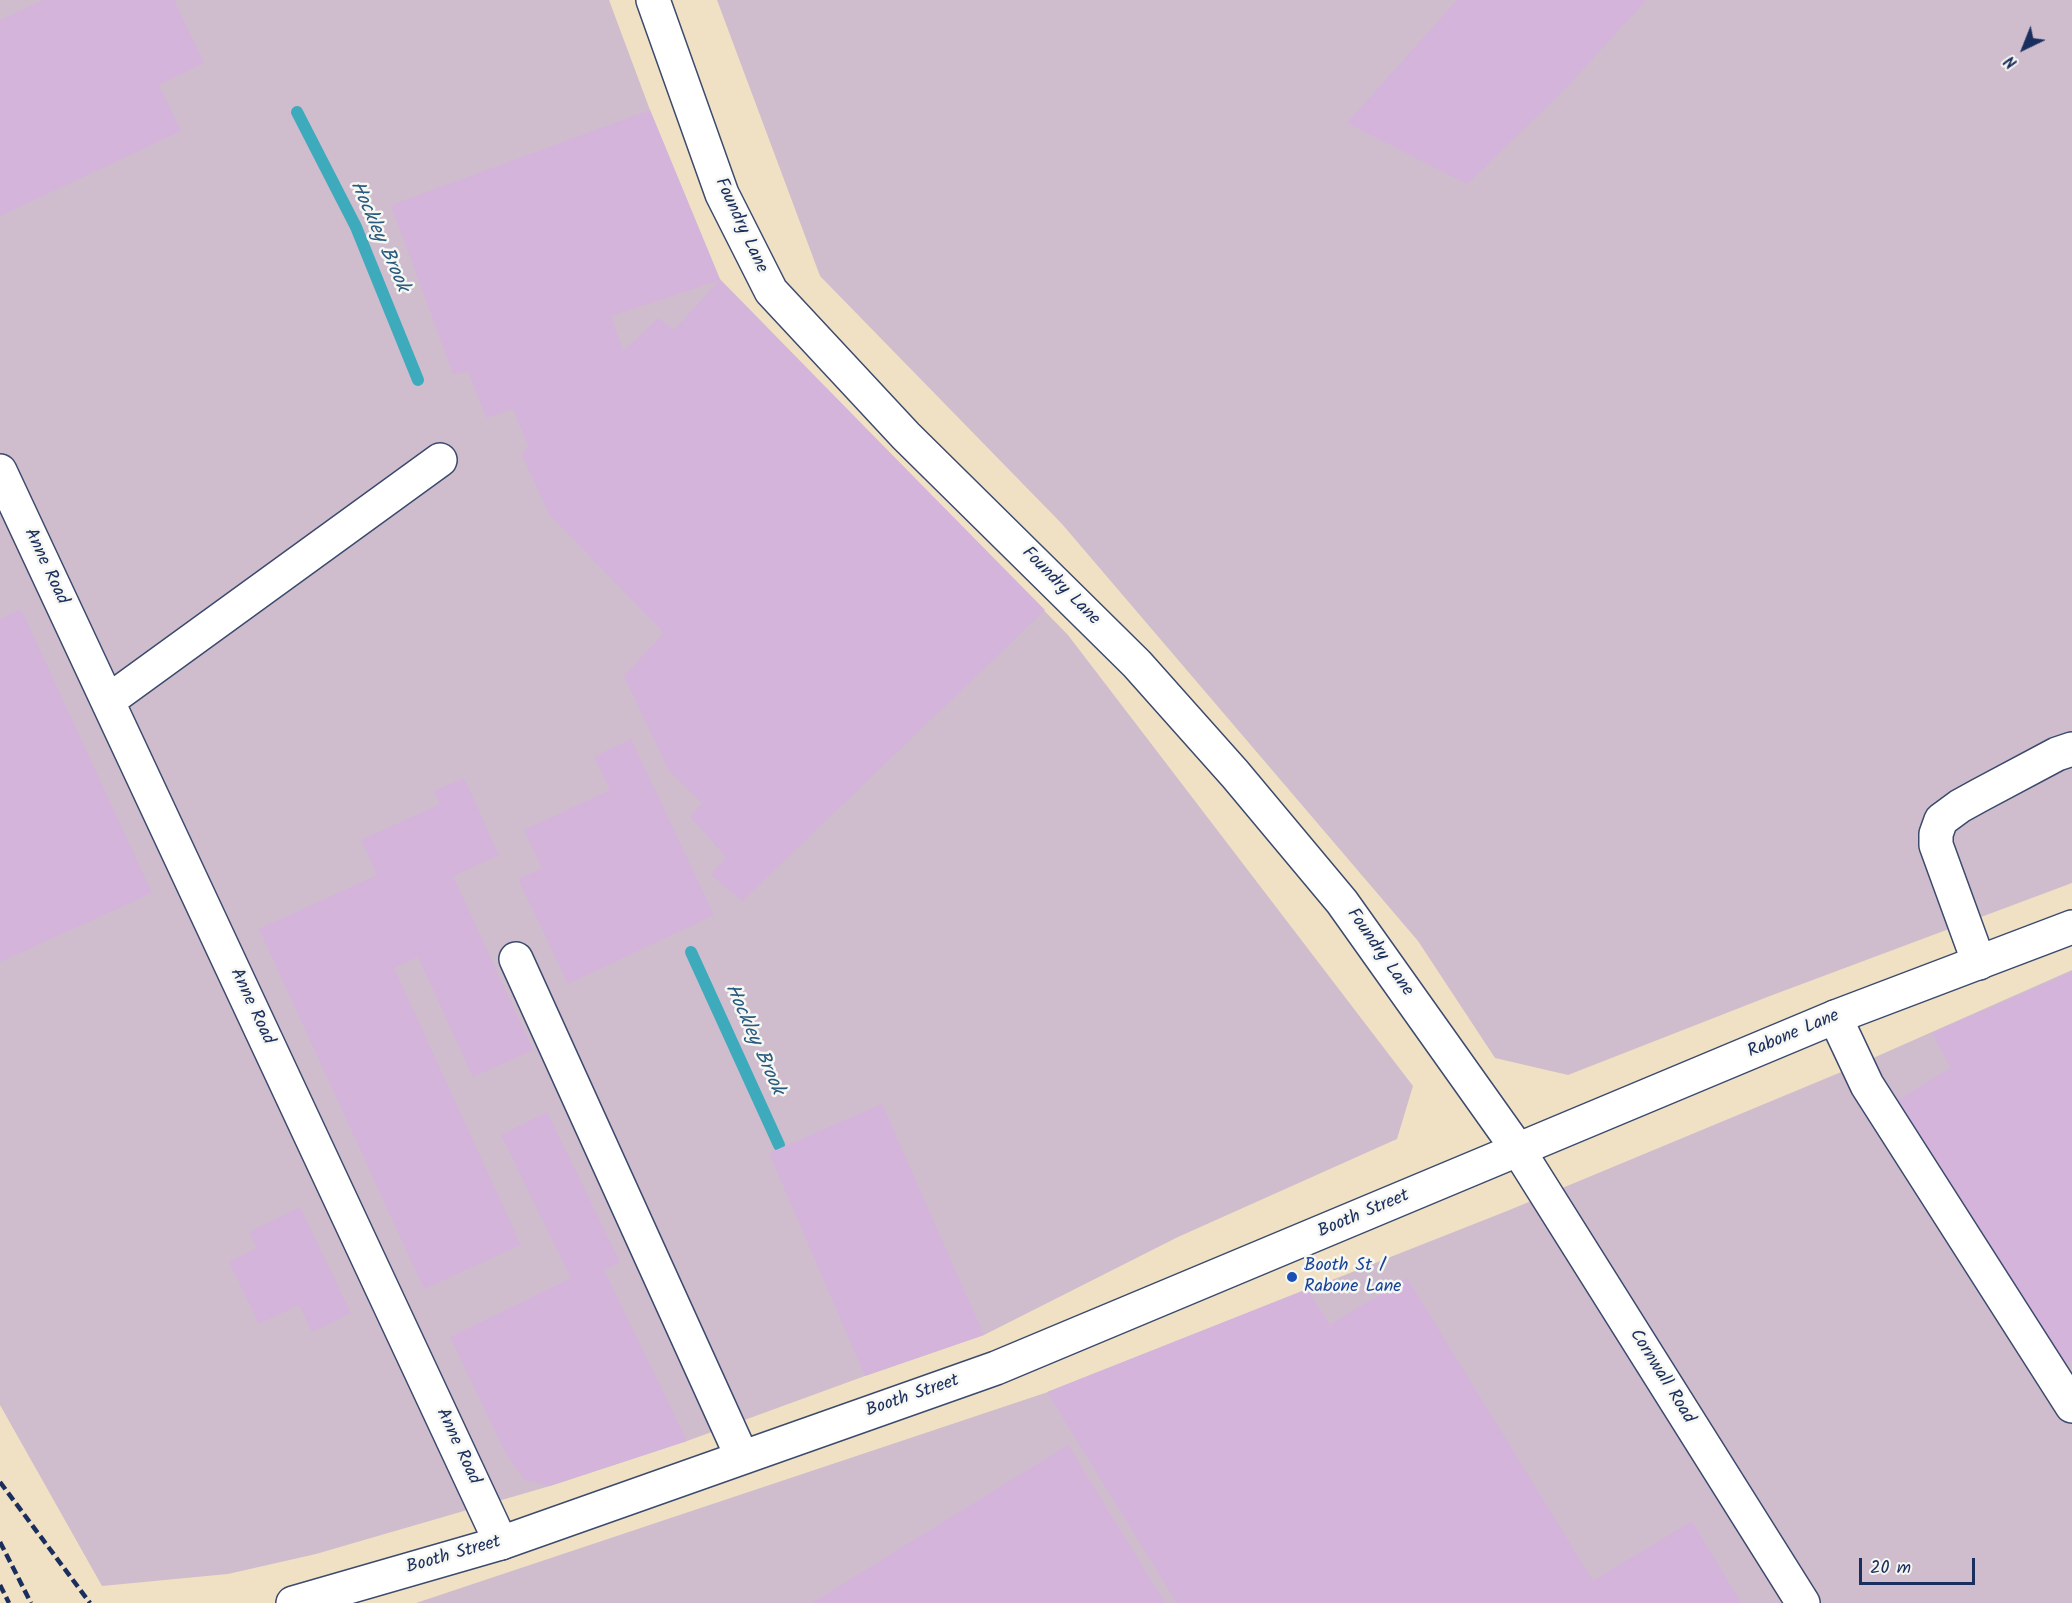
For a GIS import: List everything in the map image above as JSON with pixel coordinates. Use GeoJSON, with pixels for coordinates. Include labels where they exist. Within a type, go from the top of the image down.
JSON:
{"type":"FeatureCollection","features":[{"type":"Feature","properties":{"kind":"street","name":"Foundry Lane"},"geometry":{"type":"LineString","coordinates":[[653,0],[722,194],[771,291],[906,436],[1137,664],[1235,774],[1342,902],[1519,1151]]}},
{"type":"Feature","properties":{"kind":"street"},"geometry":{"type":"LineString","coordinates":[[108,701],[440,459]]}},
{"type":"Feature","properties":{"kind":"street","name":"Anne Road"},"geometry":{"type":"LineString","coordinates":[[0,471],[501,1543]]}},
{"type":"Feature","properties":{"kind":"street"},"geometry":{"type":"LineString","coordinates":[[1980,963],[1936,845],[1936,834],[1941,820],[1980,795],[2072,748]]}},
{"type":"Feature","properties":{"kind":"street","name":"Rabone Lane"},"geometry":{"type":"LineString","coordinates":[[1519,1151],[1835,1017],[2072,927]]}},
{"type":"Feature","properties":{"kind":"street"},"geometry":{"type":"LineString","coordinates":[[516,959],[742,1457]]}},
{"type":"Feature","properties":{"kind":"street"},"geometry":{"type":"LineString","coordinates":[[1835,1017],[1867,1085],[2072,1406]]}},
{"type":"Feature","properties":{"kind":"street","name":"Booth Street"},"geometry":{"type":"LineString","coordinates":[[293,1603],[501,1543],[996,1368],[1519,1151]]}},
{"type":"Feature","properties":{"kind":"street","name":"Cornwall Road"},"geometry":{"type":"LineString","coordinates":[[1519,1151],[1803,1603]]}},
{"type":"Feature","properties":{"kind":"shaded area"},"geometry":{"type":"Polygon","coordinates":[[[0,0],[609,0],[650,110],[720,279],[1068,635],[1413,1086],[1397,1139],[1178,1237],[984,1335],[687,1441],[550,1486],[316,1554],[228,1574],[102,1586],[0,1405],[0,0]]]}},
{"type":"Feature","properties":{"kind":"shaded area"},"geometry":{"type":"Polygon","coordinates":[[[717,0],[2072,0],[2072,883],[1770,996],[1568,1075],[1495,1058],[1418,941],[1062,524],[820,276],[717,0]]]}},
{"type":"Feature","properties":{"kind":"shaded area"},"geometry":{"type":"Polygon","coordinates":[[[2072,970],[2072,1603],[416,1603],[1048,1392],[1507,1211],[1846,1070],[2072,970]]]}},
{"type":"Feature","properties":{"kind":"building"},"geometry":{"type":"Polygon","coordinates":[[[43,0],[174,0],[204,63],[159,85],[181,131],[0,216],[0,20],[43,0]]]}},
{"type":"Feature","properties":{"kind":"building"},"geometry":{"type":"Polygon","coordinates":[[[1457,0],[1646,0],[1565,89],[1467,184],[1347,123],[1457,0]]]}},
{"type":"Feature","properties":{"kind":"building"},"geometry":{"type":"Polygon","coordinates":[[[650,110],[720,280],[1045,610],[742,901],[711,875],[726,857],[690,816],[702,803],[669,771],[624,676],[664,633],[549,514],[522,455],[528,446],[513,409],[486,418],[468,371],[453,374],[391,205],[650,110]],[[720,280],[611,316],[623,351],[585,388],[658,318],[674,330],[720,280]]]}},
{"type":"Feature","properties":{"kind":"building"},"geometry":{"type":"Polygon","coordinates":[[[21,609],[152,893],[0,962],[0,619],[21,609]]]}},
{"type":"Feature","properties":{"kind":"building"},"geometry":{"type":"Polygon","coordinates":[[[631,739],[714,915],[568,984],[518,879],[542,868],[524,830],[610,790],[594,757],[631,739]]]}},
{"type":"Feature","properties":{"kind":"building"},"geometry":{"type":"Polygon","coordinates":[[[464,778],[499,855],[453,876],[533,1050],[473,1077],[418,957],[394,968],[521,1245],[424,1289],[259,929],[377,875],[361,840],[440,804],[434,791],[464,778]]]}},
{"type":"Feature","properties":{"kind":"building"},"geometry":{"type":"Polygon","coordinates":[[[2072,972],[2072,1360],[2063,1366],[1894,1102],[1951,1068],[1932,1033],[2072,972]]]}},
{"type":"Feature","properties":{"kind":"building"},"geometry":{"type":"Polygon","coordinates":[[[882,1104],[984,1335],[865,1376],[769,1153],[882,1104]]]}},
{"type":"Feature","properties":{"kind":"building"},"geometry":{"type":"Polygon","coordinates":[[[547,1112],[620,1262],[604,1270],[687,1441],[550,1486],[525,1480],[506,1454],[450,1337],[571,1278],[501,1135],[547,1112]]]}},
{"type":"Feature","properties":{"kind":"building"},"geometry":{"type":"Polygon","coordinates":[[[300,1207],[351,1313],[312,1332],[299,1305],[259,1324],[229,1262],[257,1248],[249,1232],[300,1207]]]}},
{"type":"Feature","properties":{"kind":"building"},"geometry":{"type":"Polygon","coordinates":[[[1407,1278],[1593,1581],[1692,1521],[1741,1603],[1177,1603],[1047,1392],[1307,1289],[1330,1325],[1407,1278]]]}},
{"type":"Feature","properties":{"kind":"building"},"geometry":{"type":"Polygon","coordinates":[[[1068,1445],[1165,1603],[812,1603],[1068,1445]]]}},
{"type":"Feature","properties":{"kind":"waterway","name":"Hockley Brook"},"geometry":{"type":"LineString","coordinates":[[297,112],[356,227],[418,380]]}},
{"type":"Feature","properties":{"kind":"waterway","name":"Hockley Brook"},"geometry":{"type":"LineString","coordinates":[[691,952],[779,1145]]}},
{"type":"Feature","properties":{"kind":"railway"},"geometry":{"type":"LineString","coordinates":[[0,1482],[90,1603]]}},
{"type":"Feature","properties":{"kind":"railway"},"geometry":{"type":"LineString","coordinates":[[0,1542],[31,1603]]}},
{"type":"Feature","properties":{"kind":"railway"},"geometry":{"type":"LineString","coordinates":[[0,1585],[9,1603]]}},
{"type":"Feature","properties":{"kind":"place","name":"Booth St / Rabone Lane"},"geometry":{"type":"Point","coordinates":[1292,1277]}}]}
